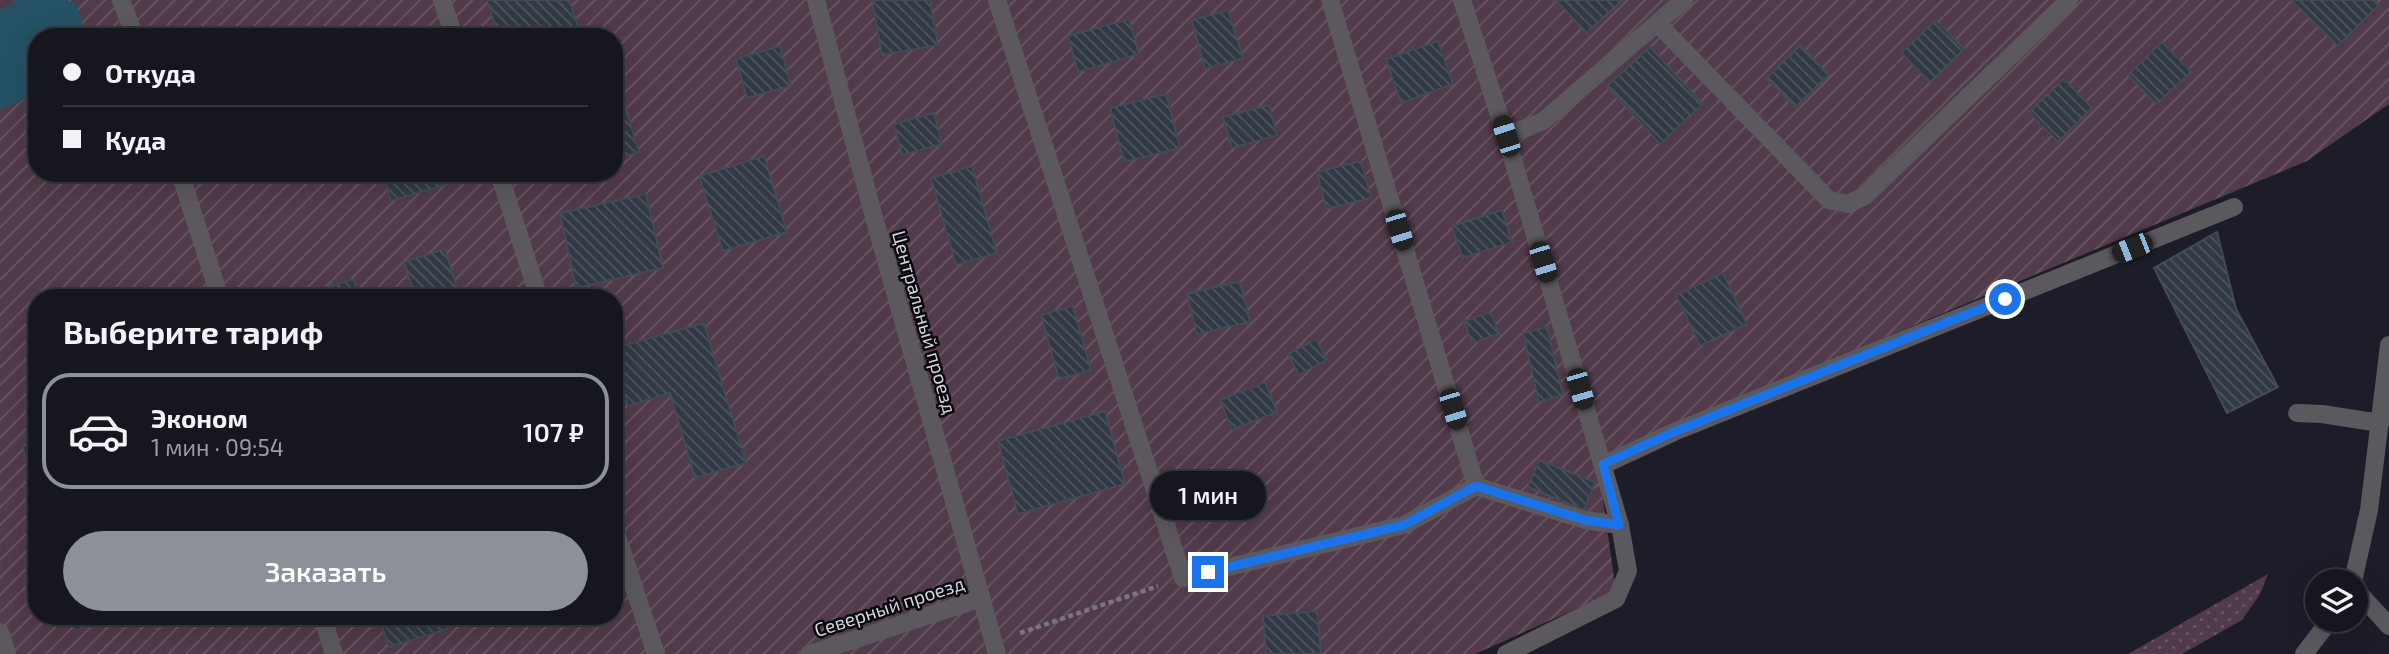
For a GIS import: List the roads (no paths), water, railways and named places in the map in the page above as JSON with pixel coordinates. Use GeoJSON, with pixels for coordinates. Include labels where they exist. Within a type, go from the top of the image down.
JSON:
{"type":"FeatureCollection","features":[{"type":"Feature","properties":{"kind":"street"},"geometry":{"type":"LineString","coordinates":[[121,0],[132,28]]}},
{"type":"Feature","properties":{"kind":"street"},"geometry":{"type":"LineString","coordinates":[[442,0],[451,28]]}},
{"type":"Feature","properties":{"kind":"street","name":"Центральный проезд"},"geometry":{"type":"LineString","coordinates":[[816,0],[995,648]]}},
{"type":"Feature","properties":{"kind":"street"},"geometry":{"type":"LineString","coordinates":[[997,0],[1183,578],[1404,525],[1476,486],[1585,520],[1619,525]]}},
{"type":"Feature","properties":{"kind":"street"},"geometry":{"type":"LineString","coordinates":[[1330,0],[1476,486]]}},
{"type":"Feature","properties":{"kind":"street"},"geometry":{"type":"LineString","coordinates":[[1461,0],[1506,136],[1603,464],[1628,571],[1616,599],[1506,654]]}},
{"type":"Feature","properties":{"kind":"street"},"geometry":{"type":"LineString","coordinates":[[1506,136],[1543,121],[1684,0]]}},
{"type":"Feature","properties":{"kind":"street"},"geometry":{"type":"LineString","coordinates":[[1658,24],[1829,200],[1847,204],[1865,196],[2069,0]]}},
{"type":"Feature","properties":{"kind":"street"},"geometry":{"type":"LineString","coordinates":[[183,182],[217,289]]}},
{"type":"Feature","properties":{"kind":"street"},"geometry":{"type":"LineString","coordinates":[[502,182],[537,289]]}},
{"type":"Feature","properties":{"kind":"street"},"geometry":{"type":"LineString","coordinates":[[1603,464],[1674,432],[2234,207]]}},
{"type":"Feature","properties":{"kind":"street"},"geometry":{"type":"LineString","coordinates":[[2356,569],[2369,510],[2389,345]]}},
{"type":"Feature","properties":{"kind":"street"},"geometry":{"type":"LineString","coordinates":[[2297,413],[2380,423]]}},
{"type":"Feature","properties":{"kind":"street"},"geometry":{"type":"LineString","coordinates":[[623,554],[656,654]]}},
{"type":"Feature","properties":{"kind":"street","name":"Северный проезд"},"geometry":{"type":"LineString","coordinates":[[810,654],[982,598]]}},
{"type":"Feature","properties":{"kind":"street"},"geometry":{"type":"LineString","coordinates":[[2368,603],[2389,626]]}},
{"type":"Feature","properties":{"kind":"street"},"geometry":{"type":"LineString","coordinates":[[325,625],[334,654]]}},
{"type":"Feature","properties":{"kind":"street"},"geometry":{"type":"LineString","coordinates":[[0,632],[7,654]]}},
{"type":"Feature","properties":{"kind":"street"},"geometry":{"type":"LineString","coordinates":[[2304,654],[2321,632]]}},
{"type":"Feature","properties":{"kind":"water"},"geometry":{"type":"Polygon","coordinates":[[[18,0],[65,0],[76,3],[83,28],[28,28],[28,98],[0,110],[0,10],[18,0]]]}}]}
